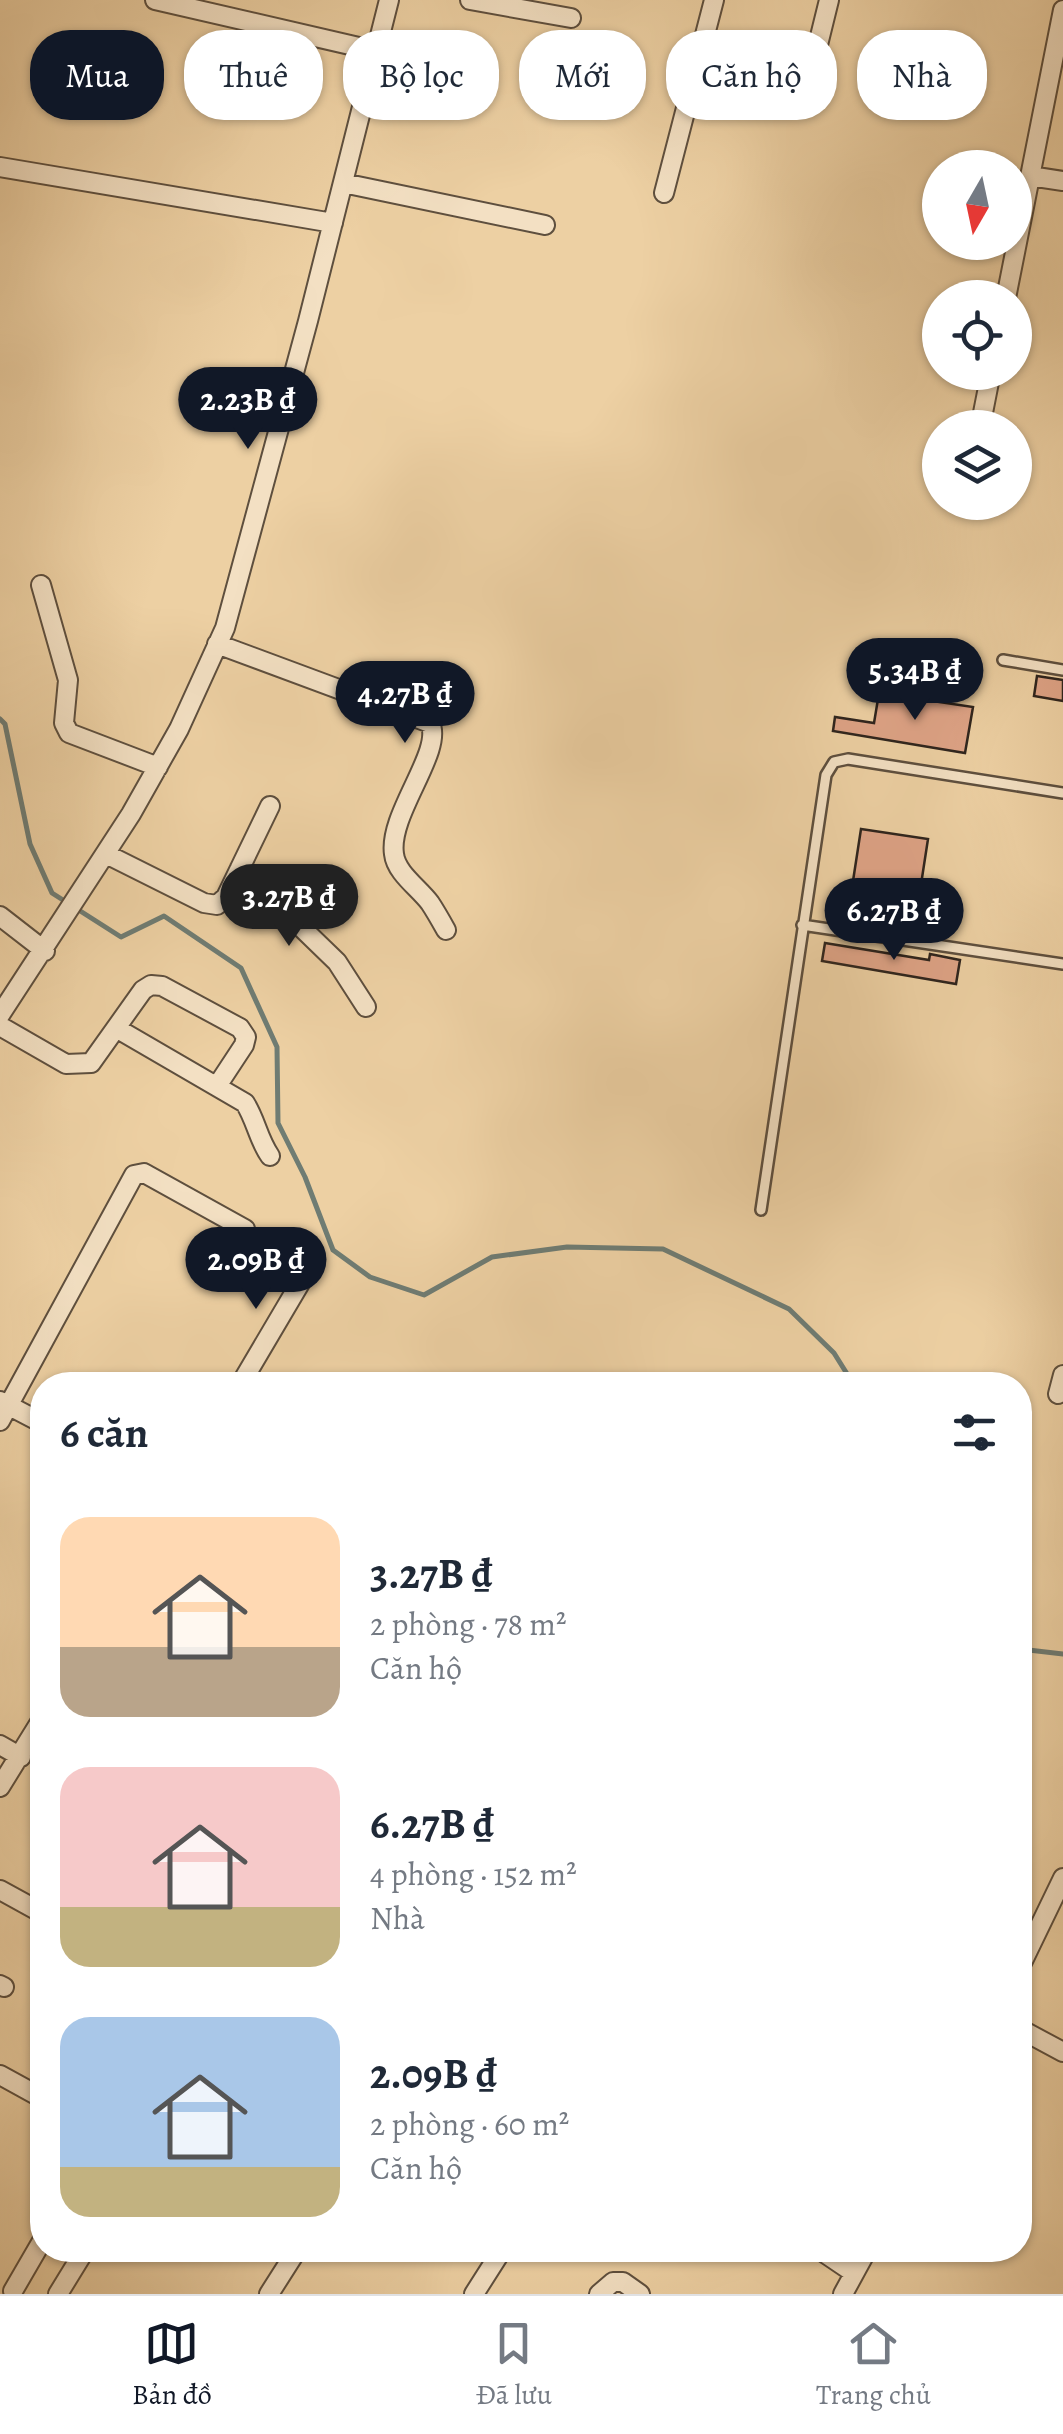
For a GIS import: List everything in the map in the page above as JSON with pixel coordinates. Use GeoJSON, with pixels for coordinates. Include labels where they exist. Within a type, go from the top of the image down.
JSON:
{"type":"FeatureCollection","features":[{"type":"Feature","properties":{"kind":"street"},"geometry":{"type":"LineString","coordinates":[[155,0],[343,43]]}},
{"type":"Feature","properties":{"kind":"street"},"geometry":{"type":"LineString","coordinates":[[381,30],[389,0]]}},
{"type":"Feature","properties":{"kind":"street"},"geometry":{"type":"LineString","coordinates":[[470,0],[571,18]]}},
{"type":"Feature","properties":{"kind":"street"},"geometry":{"type":"LineString","coordinates":[[664,193],[714,0]]}},
{"type":"Feature","properties":{"kind":"street"},"geometry":{"type":"LineString","coordinates":[[822,30],[830,0]]}},
{"type":"Feature","properties":{"kind":"street"},"geometry":{"type":"LineString","coordinates":[[1032,169],[1056,87],[1063,10]]}},
{"type":"Feature","properties":{"kind":"street"},"geometry":{"type":"LineString","coordinates":[[0,1015],[80,896],[158,766],[224,628],[359,120]]}},
{"type":"Feature","properties":{"kind":"street"},"geometry":{"type":"LineString","coordinates":[[0,167],[333,223]]}},
{"type":"Feature","properties":{"kind":"street"},"geometry":{"type":"LineString","coordinates":[[1032,176],[1063,181]]}},
{"type":"Feature","properties":{"kind":"street"},"geometry":{"type":"LineString","coordinates":[[343,182],[545,226]]}},
{"type":"Feature","properties":{"kind":"street"},"geometry":{"type":"LineString","coordinates":[[41,585],[68,680],[64,723],[69,733],[158,766]]}},
{"type":"Feature","properties":{"kind":"street"},"geometry":{"type":"LineString","coordinates":[[217,644],[430,723],[434,730],[430,749],[395,827],[394,854],[397,866],[431,904],[446,930]]}},
{"type":"Feature","properties":{"kind":"street"},"geometry":{"type":"LineString","coordinates":[[106,854],[204,903],[216,905],[226,897],[270,806]]}},
{"type":"Feature","properties":{"kind":"street"},"geometry":{"type":"LineString","coordinates":[[240,868],[337,962],[366,1007]]}},
{"type":"Feature","properties":{"kind":"street"},"geometry":{"type":"LineString","coordinates":[[0,917],[44,950]]}},
{"type":"Feature","properties":{"kind":"street"},"geometry":{"type":"LineString","coordinates":[[0,1026],[66,1064],[91,1063],[143,990],[151,985],[162,986],[240,1028],[246,1037],[218,1086]]}},
{"type":"Feature","properties":{"kind":"street"},"geometry":{"type":"LineString","coordinates":[[116,1028],[245,1104],[252,1114],[259,1142],[270,1156]]}},
{"type":"Feature","properties":{"kind":"street"},"geometry":{"type":"LineString","coordinates":[[30,1419],[3,1409],[134,1175],[144,1174],[246,1229]]}},
{"type":"Feature","properties":{"kind":"street"},"geometry":{"type":"LineString","coordinates":[[248,1372],[312,1263]]}},
{"type":"Feature","properties":{"kind":"street"},"geometry":{"type":"LineString","coordinates":[[1058,1394],[1063,1375]]}},
{"type":"Feature","properties":{"kind":"street"},"geometry":{"type":"LineString","coordinates":[[0,1745],[30,1755],[0,1787]]}},
{"type":"Feature","properties":{"kind":"street"},"geometry":{"type":"LineString","coordinates":[[1032,1942],[1063,1878]]}},
{"type":"Feature","properties":{"kind":"street"},"geometry":{"type":"LineString","coordinates":[[0,1890],[30,1906]]}},
{"type":"Feature","properties":{"kind":"street"},"geometry":{"type":"LineString","coordinates":[[1032,2035],[1063,2052]]}},
{"type":"Feature","properties":{"kind":"street"},"geometry":{"type":"LineString","coordinates":[[0,2075],[30,2091]]}},
{"type":"Feature","properties":{"kind":"street"},"geometry":{"type":"LineString","coordinates":[[11,2289],[30,2260]]}},
{"type":"Feature","properties":{"kind":"street"},"geometry":{"type":"LineString","coordinates":[[58,2294],[78,2262]]}},
{"type":"Feature","properties":{"kind":"street"},"geometry":{"type":"LineString","coordinates":[[269,2294],[289,2262]]}},
{"type":"Feature","properties":{"kind":"street"},"geometry":{"type":"LineString","coordinates":[[474,2294],[494,2262]]}},
{"type":"Feature","properties":{"kind":"street"},"geometry":{"type":"LineString","coordinates":[[837,2262],[854,2274]]}},
{"type":"Feature","properties":{"kind":"street"},"geometry":{"type":"LineString","coordinates":[[843,2294],[860,2262]]}},
{"type":"Feature","properties":{"kind":"street"},"geometry":{"type":"LineString","coordinates":[[600,2294],[613,2282],[623,2282],[640,2294]]}},
{"type":"Feature","properties":{"kind":"lane"},"geometry":{"type":"LineString","coordinates":[[1003,660],[1063,670]]}},
{"type":"Feature","properties":{"kind":"lane"},"geometry":{"type":"LineString","coordinates":[[761,1210],[826,775],[834,762],[848,759],[1063,793]]}},
{"type":"Feature","properties":{"kind":"lane"},"geometry":{"type":"LineString","coordinates":[[802,925],[1063,964]]}},
{"type":"Feature","properties":{"kind":"building"},"geometry":{"type":"Polygon","coordinates":[[[1037,676],[1063,680],[1063,701],[1034,696],[1037,676]]]}},
{"type":"Feature","properties":{"kind":"building"},"geometry":{"type":"Polygon","coordinates":[[[879,693],[973,707],[965,753],[833,731],[835,717],[874,723],[879,693]]]}},
{"type":"Feature","properties":{"kind":"building"},"geometry":{"type":"Polygon","coordinates":[[[861,829],[928,839],[916,917],[849,907],[861,829]]]}},
{"type":"Feature","properties":{"kind":"building"},"geometry":{"type":"Polygon","coordinates":[[[825,943],[929,960],[930,954],[960,960],[956,984],[822,961],[825,943]]]}},
{"type":"Feature","properties":{"kind":"waterway"},"geometry":{"type":"LineString","coordinates":[[0,719],[5,724],[30,844],[52,893],[121,937],[164,916],[241,968],[277,1047],[278,1123],[305,1177],[333,1250],[370,1277],[424,1295],[492,1257],[567,1247],[663,1249],[789,1309],[834,1353],[846,1372]]}},
{"type":"Feature","properties":{"kind":"waterway"},"geometry":{"type":"LineString","coordinates":[[1032,1650],[1063,1654]]}}]}
